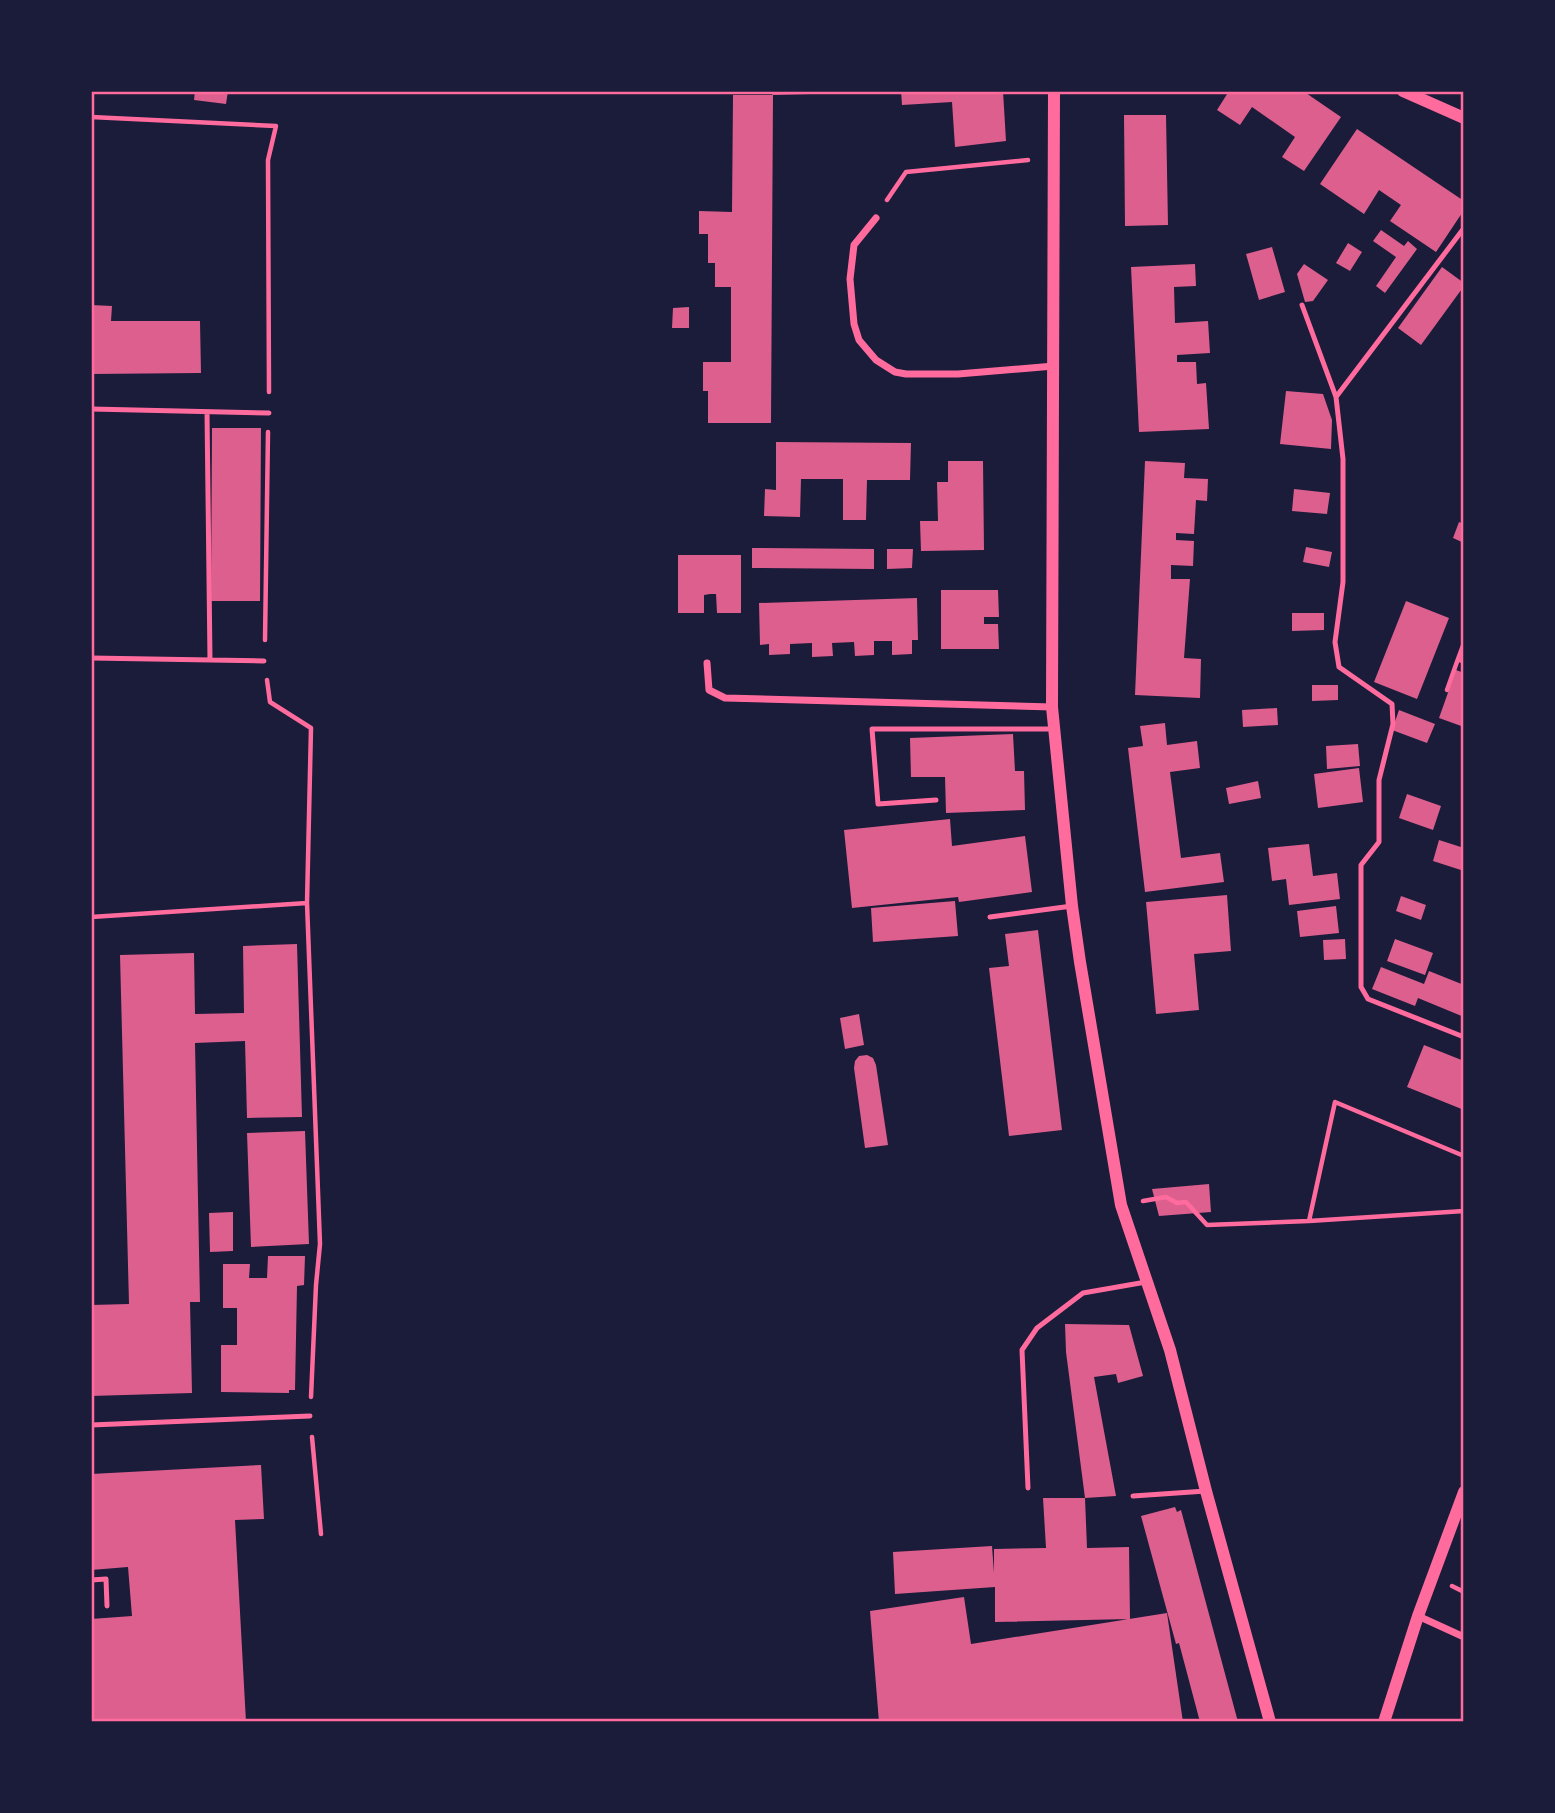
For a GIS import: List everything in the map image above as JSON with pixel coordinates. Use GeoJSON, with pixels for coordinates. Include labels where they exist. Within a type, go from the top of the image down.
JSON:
{"type":"FeatureCollection","features":[{"type":"Feature","properties":{"kind":"street"},"geometry":{"type":"LineString","coordinates":[[1054,91],[1052,708],[1072,906],[1119,1194],[1170,1350],[1270,1722]]}},
{"type":"Feature","properties":{"kind":"street"},"geometry":{"type":"LineString","coordinates":[[1403,91],[1464,118]]}},
{"type":"Feature","properties":{"kind":"street"},"geometry":{"type":"LineString","coordinates":[[876,218],[854,245],[850,279],[854,324],[859,340],[876,360],[895,372],[906,374],[958,374],[1054,366]]}},
{"type":"Feature","properties":{"kind":"street"},"geometry":{"type":"LineString","coordinates":[[707,663],[709,690],[724,698],[1052,708]]}},
{"type":"Feature","properties":{"kind":"street"},"geometry":{"type":"LineString","coordinates":[[1384,1722],[1418,1616],[1464,1492]]}},
{"type":"Feature","properties":{"kind":"street"},"geometry":{"type":"LineString","coordinates":[[1418,1616],[1464,1637]]}},
{"type":"Feature","properties":{"kind":"lane"},"geometry":{"type":"LineString","coordinates":[[1336,397],[1464,228]]}},
{"type":"Feature","properties":{"kind":"lane"},"geometry":{"type":"LineString","coordinates":[[1302,305],[1336,397],[1343,459],[1343,582],[1335,642],[1339,667],[1392,704],[1394,724],[1379,780],[1379,842],[1362,865],[1361,987],[1368,999],[1464,1037]]}},
{"type":"Feature","properties":{"kind":"lane"},"geometry":{"type":"LineString","coordinates":[[91,409],[269,413]]}},
{"type":"Feature","properties":{"kind":"lane"},"geometry":{"type":"LineString","coordinates":[[208,412],[210,660]]}},
{"type":"Feature","properties":{"kind":"lane"},"geometry":{"type":"LineString","coordinates":[[91,658],[264,662]]}},
{"type":"Feature","properties":{"kind":"lane"},"geometry":{"type":"LineString","coordinates":[[936,800],[878,804],[872,729],[1054,729]]}},
{"type":"Feature","properties":{"kind":"lane"},"geometry":{"type":"LineString","coordinates":[[990,917],[1072,906]]}},
{"type":"Feature","properties":{"kind":"lane"},"geometry":{"type":"LineString","coordinates":[[91,1263],[91,1279]]}},
{"type":"Feature","properties":{"kind":"lane"},"geometry":{"type":"LineString","coordinates":[[1028,1488],[1022,1350],[1037,1328],[1083,1293],[1146,1282]]}},
{"type":"Feature","properties":{"kind":"lane"},"geometry":{"type":"LineString","coordinates":[[91,1425],[310,1416]]}},
{"type":"Feature","properties":{"kind":"lane"},"geometry":{"type":"LineString","coordinates":[[1133,1496],[1206,1491]]}},
{"type":"Feature","properties":{"kind":"lane"},"geometry":{"type":"LineString","coordinates":[[91,1580],[106,1579],[107,1606]]}},
{"type":"Feature","properties":{"kind":"path"},"geometry":{"type":"LineString","coordinates":[[91,117],[276,125]]}},
{"type":"Feature","properties":{"kind":"path"},"geometry":{"type":"LineString","coordinates":[[876,218],[905,172],[1028,160]]}},
{"type":"Feature","properties":{"kind":"path"},"geometry":{"type":"LineString","coordinates":[[1447,690],[1464,643]]}},
{"type":"Feature","properties":{"kind":"path"},"geometry":{"type":"LineString","coordinates":[[1458,659],[1464,662]]}},
{"type":"Feature","properties":{"kind":"path"},"geometry":{"type":"LineString","coordinates":[[264,662],[270,702],[312,728],[307,903],[320,1244],[310,1416],[321,1534]]}},
{"type":"Feature","properties":{"kind":"path"},"geometry":{"type":"LineString","coordinates":[[91,917],[307,903]]}},
{"type":"Feature","properties":{"kind":"path"},"geometry":{"type":"LineString","coordinates":[[1309,1221],[1335,1102],[1464,1156]]}},
{"type":"Feature","properties":{"kind":"path"},"geometry":{"type":"LineString","coordinates":[[1143,1201],[1166,1198],[1177,1203],[1186,1202],[1207,1225],[1464,1211]]}},
{"type":"Feature","properties":{"kind":"building"},"geometry":{"type":"Polygon","coordinates":[[[195,91],[228,91],[226,104],[194,100],[195,91]]]}},
{"type":"Feature","properties":{"kind":"building"},"geometry":{"type":"Polygon","coordinates":[[[768,91],[848,91],[848,93],[773,95],[768,91]]]}},
{"type":"Feature","properties":{"kind":"building"},"geometry":{"type":"Polygon","coordinates":[[[901,91],[1003,91],[1006,141],[955,147],[952,102],[902,105],[901,91]]]}},
{"type":"Feature","properties":{"kind":"building"},"geometry":{"type":"Polygon","coordinates":[[[1229,91],[1303,91],[1341,117],[1304,171],[1282,157],[1295,137],[1252,107],[1240,125],[1217,110],[1229,91]]]}},
{"type":"Feature","properties":{"kind":"building"},"geometry":{"type":"Polygon","coordinates":[[[733,95],[773,95],[771,423],[708,423],[708,391],[703,391],[703,362],[731,362],[731,287],[715,287],[715,263],[708,263],[708,234],[699,234],[699,211],[732,212],[733,95]]]}},
{"type":"Feature","properties":{"kind":"building"},"geometry":{"type":"Polygon","coordinates":[[[1124,115],[1166,115],[1168,225],[1125,226],[1124,115]]]}},
{"type":"Feature","properties":{"kind":"building"},"geometry":{"type":"Polygon","coordinates":[[[1357,129],[1464,201],[1464,210],[1436,252],[1390,221],[1401,205],[1379,190],[1364,214],[1320,184],[1357,129]]]}},
{"type":"Feature","properties":{"kind":"building"},"geometry":{"type":"Polygon","coordinates":[[[1381,230],[1404,246],[1408,241],[1417,249],[1385,293],[1376,286],[1396,257],[1373,241],[1381,230]]]}},
{"type":"Feature","properties":{"kind":"building"},"geometry":{"type":"Polygon","coordinates":[[[1348,243],[1362,252],[1350,271],[1336,263],[1348,243]]]}},
{"type":"Feature","properties":{"kind":"building"},"geometry":{"type":"Polygon","coordinates":[[[1272,247],[1285,292],[1259,300],[1246,254],[1272,247]]]}},
{"type":"Feature","properties":{"kind":"building"},"geometry":{"type":"Polygon","coordinates":[[[1195,264],[1196,286],[1174,287],[1175,323],[1208,321],[1210,353],[1177,355],[1177,362],[1196,362],[1197,384],[1206,383],[1209,429],[1139,432],[1131,267],[1195,264]]]}},
{"type":"Feature","properties":{"kind":"building"},"geometry":{"type":"Polygon","coordinates":[[[1304,264],[1328,280],[1313,301],[1305,302],[1297,274],[1304,264]]]}},
{"type":"Feature","properties":{"kind":"building"},"geometry":{"type":"Polygon","coordinates":[[[1442,267],[1464,283],[1464,286],[1421,345],[1398,328],[1442,267]]]}},
{"type":"Feature","properties":{"kind":"building"},"geometry":{"type":"Polygon","coordinates":[[[91,305],[112,306],[111,321],[200,321],[201,373],[91,374],[91,305]]]}},
{"type":"Feature","properties":{"kind":"building"},"geometry":{"type":"Polygon","coordinates":[[[689,307],[689,328],[672,328],[673,308],[689,307]]]}},
{"type":"Feature","properties":{"kind":"building"},"geometry":{"type":"Polygon","coordinates":[[[1286,391],[1323,394],[1332,420],[1331,449],[1280,444],[1286,391]]]}},
{"type":"Feature","properties":{"kind":"building"},"geometry":{"type":"Polygon","coordinates":[[[212,428],[261,428],[260,601],[211,601],[212,428]]]}},
{"type":"Feature","properties":{"kind":"building"},"geometry":{"type":"Polygon","coordinates":[[[776,442],[911,443],[910,480],[867,480],[866,520],[843,520],[843,479],[801,479],[800,517],[764,516],[765,489],[776,490],[776,442]]]}},
{"type":"Feature","properties":{"kind":"building"},"geometry":{"type":"Polygon","coordinates":[[[948,461],[983,461],[984,550],[921,551],[920,521],[938,521],[937,482],[948,482],[948,461]]]}},
{"type":"Feature","properties":{"kind":"building"},"geometry":{"type":"Polygon","coordinates":[[[1145,461],[1185,463],[1184,478],[1208,479],[1207,501],[1196,500],[1194,534],[1176,533],[1176,540],[1194,541],[1193,566],[1171,565],[1171,579],[1190,579],[1184,658],[1201,659],[1200,698],[1135,695],[1145,461]]]}},
{"type":"Feature","properties":{"kind":"building"},"geometry":{"type":"Polygon","coordinates":[[[1294,489],[1330,493],[1327,514],[1292,511],[1294,489]]]}},
{"type":"Feature","properties":{"kind":"building"},"geometry":{"type":"Polygon","coordinates":[[[1459,522],[1464,524],[1464,543],[1453,538],[1459,522]]]}},
{"type":"Feature","properties":{"kind":"building"},"geometry":{"type":"Polygon","coordinates":[[[1306,547],[1332,552],[1329,567],[1303,562],[1306,547]]]}},
{"type":"Feature","properties":{"kind":"building"},"geometry":{"type":"Polygon","coordinates":[[[752,548],[874,549],[874,569],[752,568],[752,548]]]}},
{"type":"Feature","properties":{"kind":"building"},"geometry":{"type":"Polygon","coordinates":[[[887,549],[913,549],[912,568],[887,569],[887,549]]]}},
{"type":"Feature","properties":{"kind":"building"},"geometry":{"type":"Polygon","coordinates":[[[678,555],[741,555],[741,613],[717,613],[716,594],[710,594],[704,595],[704,613],[678,613],[678,555]]]}},
{"type":"Feature","properties":{"kind":"building"},"geometry":{"type":"Polygon","coordinates":[[[941,590],[998,590],[999,617],[984,617],[984,624],[998,624],[999,649],[941,649],[941,590]]]}},
{"type":"Feature","properties":{"kind":"building"},"geometry":{"type":"Polygon","coordinates":[[[917,598],[918,640],[912,640],[912,654],[892,655],[892,641],[874,641],[874,655],[855,656],[854,642],[832,643],[833,656],[812,657],[812,643],[790,644],[790,654],[769,655],[769,644],[760,645],[759,603],[917,598]]]}},
{"type":"Feature","properties":{"kind":"building"},"geometry":{"type":"Polygon","coordinates":[[[1406,601],[1449,618],[1417,699],[1374,682],[1406,601]]]}},
{"type":"Feature","properties":{"kind":"building"},"geometry":{"type":"Polygon","coordinates":[[[1292,613],[1324,613],[1324,630],[1292,631],[1292,613]]]}},
{"type":"Feature","properties":{"kind":"building"},"geometry":{"type":"Polygon","coordinates":[[[1456,670],[1464,673],[1464,727],[1439,718],[1456,670]]]}},
{"type":"Feature","properties":{"kind":"building"},"geometry":{"type":"Polygon","coordinates":[[[1312,685],[1338,685],[1338,700],[1312,701],[1312,685]]]}},
{"type":"Feature","properties":{"kind":"building"},"geometry":{"type":"Polygon","coordinates":[[[1277,708],[1278,725],[1243,727],[1242,710],[1277,708]]]}},
{"type":"Feature","properties":{"kind":"building"},"geometry":{"type":"Polygon","coordinates":[[[1399,710],[1435,724],[1427,743],[1392,730],[1399,710]]]}},
{"type":"Feature","properties":{"kind":"building"},"geometry":{"type":"Polygon","coordinates":[[[1165,723],[1167,745],[1197,741],[1200,768],[1170,772],[1181,858],[1220,853],[1224,882],[1145,892],[1128,748],[1143,746],[1140,726],[1165,723]]]}},
{"type":"Feature","properties":{"kind":"building"},"geometry":{"type":"Polygon","coordinates":[[[1013,734],[1015,771],[1024,771],[1025,810],[946,813],[945,777],[911,777],[910,738],[1013,734]]]}},
{"type":"Feature","properties":{"kind":"building"},"geometry":{"type":"Polygon","coordinates":[[[1358,744],[1360,766],[1327,769],[1326,746],[1358,744]]]}},
{"type":"Feature","properties":{"kind":"building"},"geometry":{"type":"Polygon","coordinates":[[[1359,768],[1363,802],[1318,808],[1314,774],[1359,768]]]}},
{"type":"Feature","properties":{"kind":"building"},"geometry":{"type":"Polygon","coordinates":[[[1258,781],[1261,798],[1229,804],[1226,788],[1258,781]]]}},
{"type":"Feature","properties":{"kind":"building"},"geometry":{"type":"Polygon","coordinates":[[[1407,794],[1441,806],[1433,830],[1399,818],[1407,794]]]}},
{"type":"Feature","properties":{"kind":"building"},"geometry":{"type":"Polygon","coordinates":[[[950,819],[952,846],[1025,836],[1032,892],[959,902],[958,897],[852,908],[844,830],[950,819]]]}},
{"type":"Feature","properties":{"kind":"building"},"geometry":{"type":"Polygon","coordinates":[[[1439,840],[1464,848],[1464,871],[1433,861],[1439,840]]]}},
{"type":"Feature","properties":{"kind":"building"},"geometry":{"type":"Polygon","coordinates":[[[1309,844],[1313,876],[1337,873],[1340,899],[1289,905],[1286,879],[1272,881],[1268,848],[1309,844]]]}},
{"type":"Feature","properties":{"kind":"building"},"geometry":{"type":"Polygon","coordinates":[[[1227,895],[1231,951],[1194,954],[1199,1010],[1156,1014],[1146,902],[1227,895]]]}},
{"type":"Feature","properties":{"kind":"building"},"geometry":{"type":"Polygon","coordinates":[[[1401,896],[1426,905],[1421,920],[1396,911],[1401,896]]]}},
{"type":"Feature","properties":{"kind":"building"},"geometry":{"type":"Polygon","coordinates":[[[955,901],[958,936],[873,942],[871,908],[955,901]]]}},
{"type":"Feature","properties":{"kind":"building"},"geometry":{"type":"Polygon","coordinates":[[[1336,906],[1339,933],[1300,937],[1297,911],[1336,906]]]}},
{"type":"Feature","properties":{"kind":"building"},"geometry":{"type":"Polygon","coordinates":[[[1038,930],[1062,1130],[1009,1136],[989,968],[1009,966],[1005,934],[1038,930]]]}},
{"type":"Feature","properties":{"kind":"building"},"geometry":{"type":"Polygon","coordinates":[[[1345,939],[1346,959],[1324,960],[1323,940],[1345,939]]]}},
{"type":"Feature","properties":{"kind":"building"},"geometry":{"type":"Polygon","coordinates":[[[1395,939],[1433,953],[1425,975],[1387,961],[1395,939]]]}},
{"type":"Feature","properties":{"kind":"building"},"geometry":{"type":"Polygon","coordinates":[[[297,944],[302,1117],[247,1118],[245,1041],[195,1043],[200,1302],[190,1302],[192,1393],[91,1396],[91,1305],[129,1304],[120,955],[194,953],[195,1014],[244,1013],[243,946],[297,944]]]}},
{"type":"Feature","properties":{"kind":"building"},"geometry":{"type":"Polygon","coordinates":[[[1381,967],[1424,984],[1429,971],[1464,985],[1464,1017],[1418,998],[1415,1006],[1372,989],[1381,967]]]}},
{"type":"Feature","properties":{"kind":"building"},"geometry":{"type":"Polygon","coordinates":[[[859,1014],[864,1045],[845,1049],[840,1018],[859,1014]]]}},
{"type":"Feature","properties":{"kind":"building"},"geometry":{"type":"Polygon","coordinates":[[[1424,1045],[1464,1061],[1464,1110],[1407,1087],[1424,1045]]]}},
{"type":"Feature","properties":{"kind":"building"},"geometry":{"type":"Polygon","coordinates":[[[867,1055],[873,1058],[876,1065],[888,1145],[865,1148],[854,1068],[859,1056],[867,1055]]]}},
{"type":"Feature","properties":{"kind":"building"},"geometry":{"type":"Polygon","coordinates":[[[305,1131],[309,1244],[251,1247],[247,1133],[305,1131]]]}},
{"type":"Feature","properties":{"kind":"building"},"geometry":{"type":"Polygon","coordinates":[[[1209,1184],[1211,1212],[1159,1216],[1152,1189],[1209,1184]]]}},
{"type":"Feature","properties":{"kind":"building"},"geometry":{"type":"Polygon","coordinates":[[[233,1212],[233,1251],[210,1252],[209,1213],[233,1212]]]}},
{"type":"Feature","properties":{"kind":"building"},"geometry":{"type":"Polygon","coordinates":[[[268,1256],[305,1256],[304,1285],[297,1286],[295,1390],[289,1390],[289,1393],[221,1392],[221,1345],[237,1345],[237,1308],[223,1308],[223,1264],[250,1264],[249,1278],[267,1278],[268,1256]]]}},
{"type":"Feature","properties":{"kind":"building"},"geometry":{"type":"Polygon","coordinates":[[[1065,1324],[1129,1325],[1143,1376],[1118,1383],[1116,1374],[1094,1377],[1116,1496],[1085,1498],[1066,1352],[1065,1324]]]}},
{"type":"Feature","properties":{"kind":"building"},"geometry":{"type":"Polygon","coordinates":[[[261,1465],[264,1519],[235,1520],[246,1722],[91,1722],[91,1619],[132,1616],[128,1567],[91,1570],[91,1474],[261,1465]]]}},
{"type":"Feature","properties":{"kind":"building"},"geometry":{"type":"Polygon","coordinates":[[[1043,1498],[1085,1498],[1087,1548],[1129,1547],[1130,1619],[995,1622],[995,1587],[895,1594],[893,1552],[992,1546],[994,1573],[994,1549],[1046,1548],[1043,1498]]]}},
{"type":"Feature","properties":{"kind":"building"},"geometry":{"type":"Polygon","coordinates":[[[1175,1507],[1177,1512],[1181,1510],[1238,1722],[1200,1722],[1179,1643],[1176,1644],[1141,1516],[1175,1507]]]}},
{"type":"Feature","properties":{"kind":"building"},"geometry":{"type":"Polygon","coordinates":[[[964,1597],[971,1644],[1167,1613],[1183,1722],[879,1722],[870,1611],[964,1597]]]}}]}
